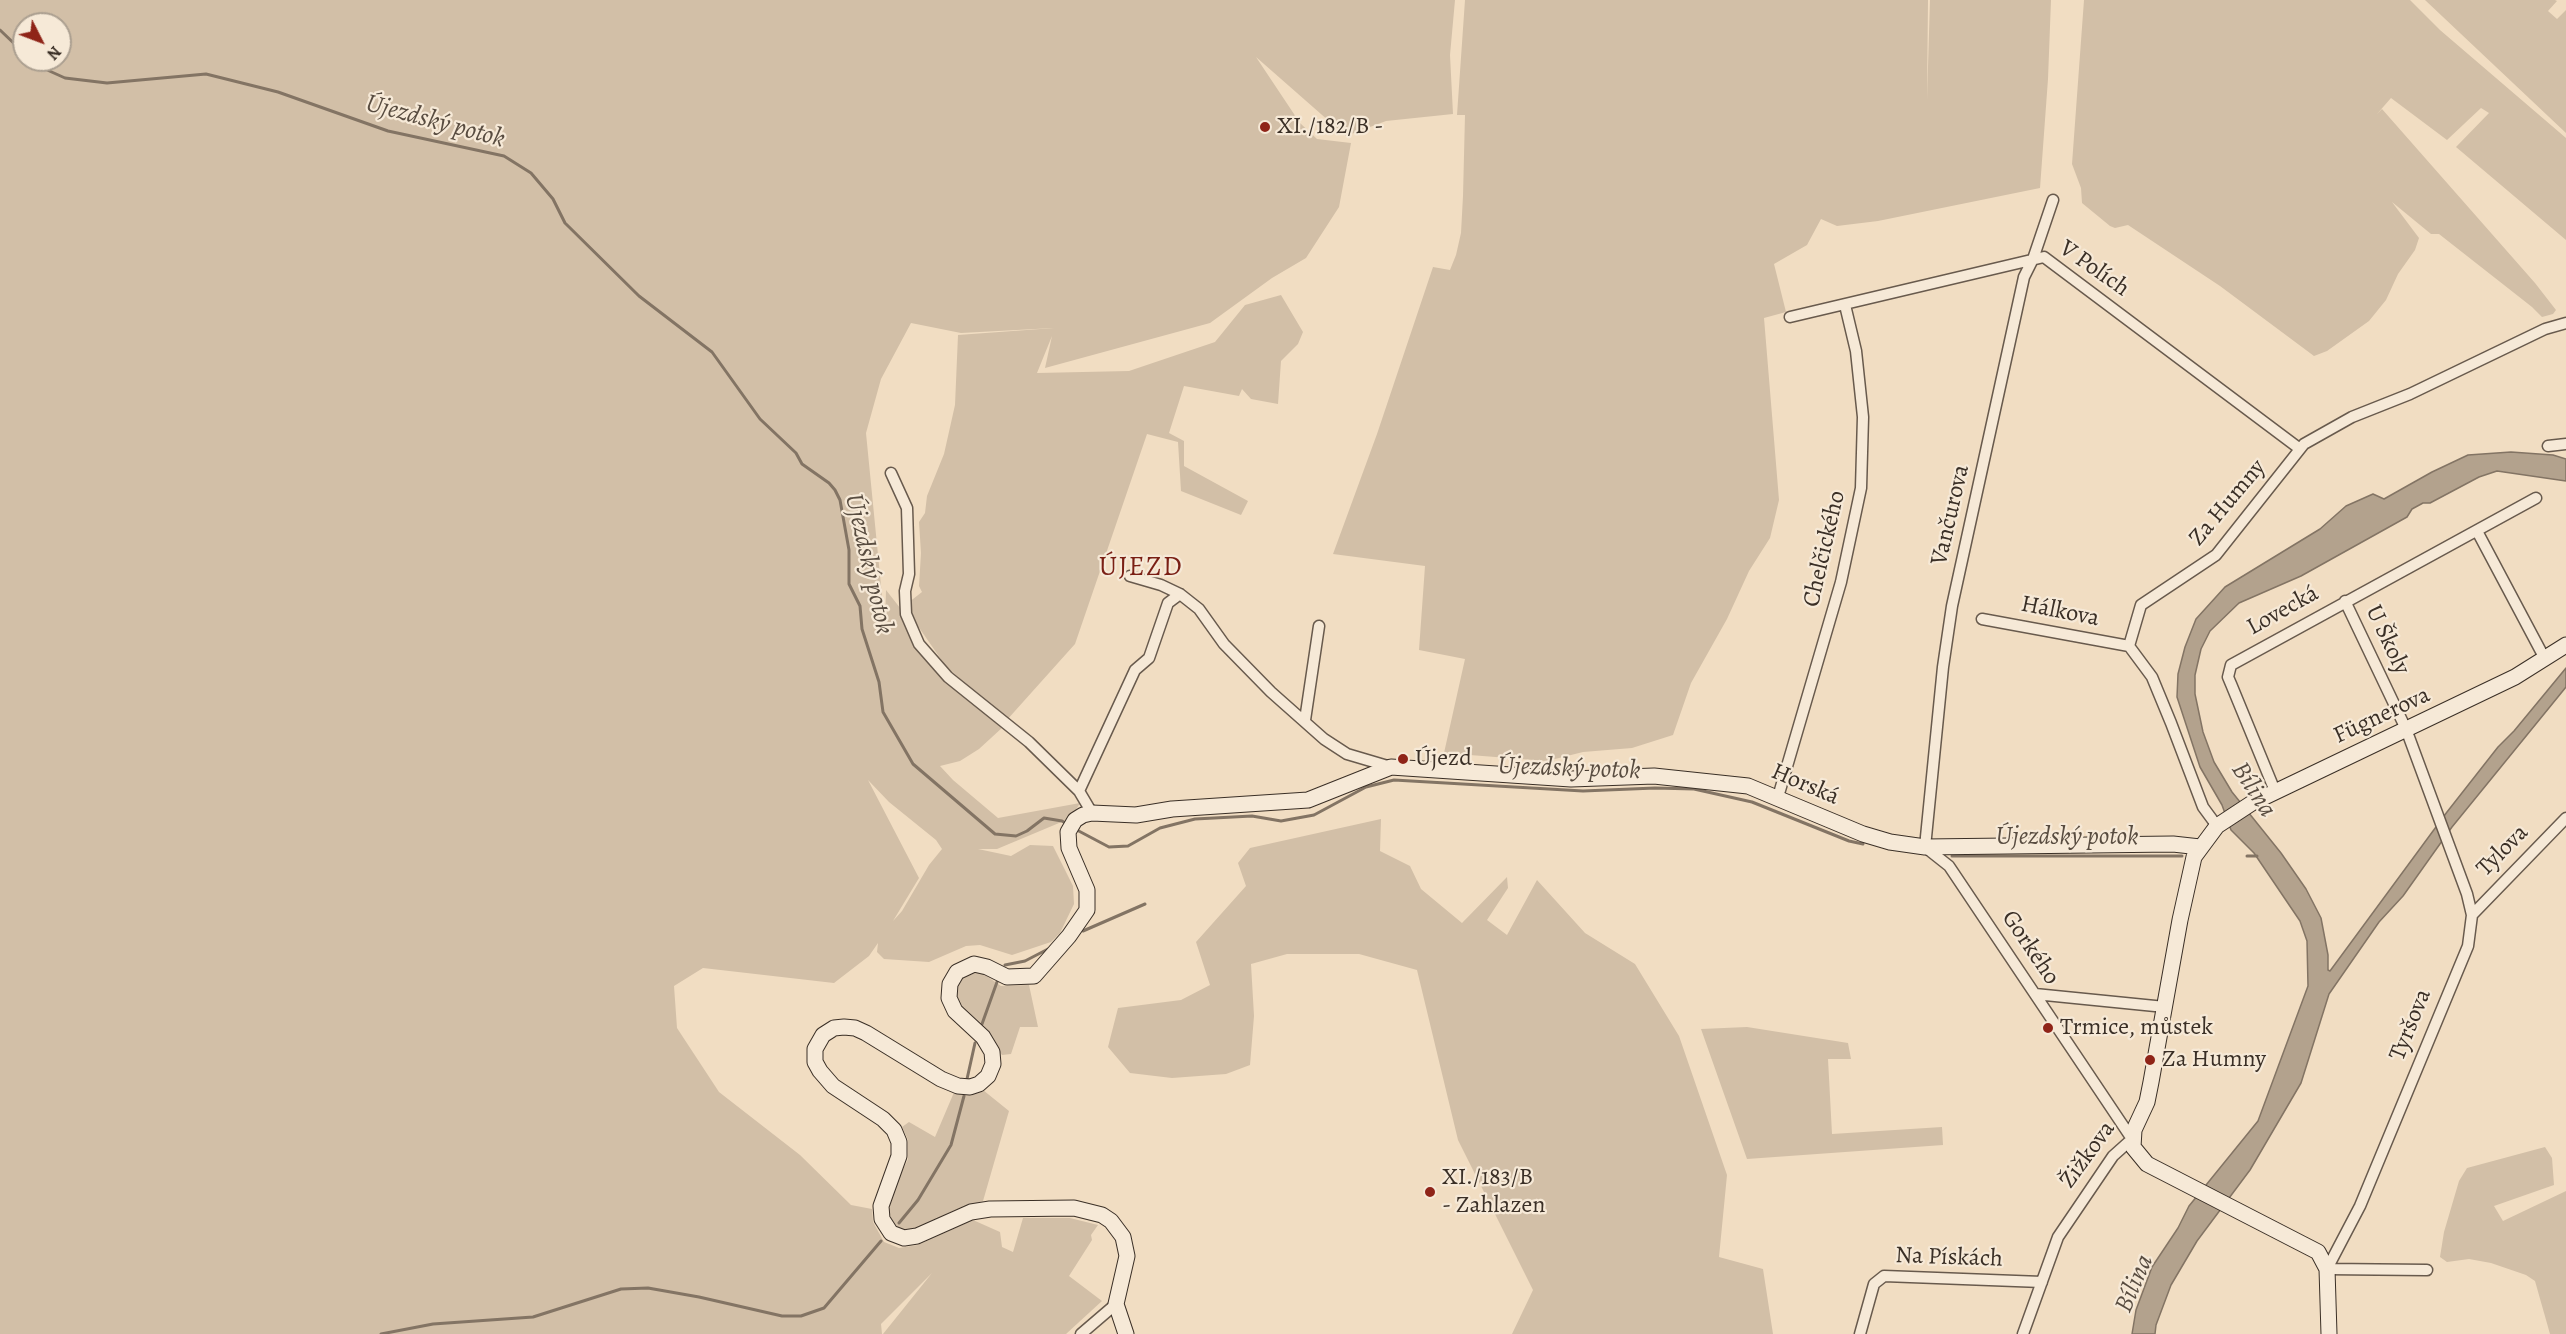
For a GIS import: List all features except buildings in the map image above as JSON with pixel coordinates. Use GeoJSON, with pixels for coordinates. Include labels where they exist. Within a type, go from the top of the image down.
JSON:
{"type":"FeatureCollection","features":[{"type":"Feature","properties":{"kind":"street","name":"Vančurova"},"geometry":{"type":"LineString","coordinates":[[1925,847],[1943,667],[1952,606],[2024,277],[2033,259],[2053,200]]}},
{"type":"Feature","properties":{"kind":"street","name":"V Polích"},"geometry":{"type":"LineString","coordinates":[[1790,317],[2044,257],[2300,449]]}},
{"type":"Feature","properties":{"kind":"street","name":"Chelčického"},"geometry":{"type":"LineString","coordinates":[[1778,797],[1841,582],[1861,488],[1863,417],[1856,351],[1845,305]]}},
{"type":"Feature","properties":{"kind":"street","name":"Za Humny"},"geometry":{"type":"LineString","coordinates":[[2129,646],[2141,605],[2216,555],[2304,444],[2352,417],[2410,394],[2545,329],[2566,323]]}},
{"type":"Feature","properties":{"kind":"street"},"geometry":{"type":"LineString","coordinates":[[2548,446],[2566,444]]}},
{"type":"Feature","properties":{"kind":"street"},"geometry":{"type":"LineString","coordinates":[[891,473],[907,508],[909,574],[905,591],[906,614],[919,644],[948,677],[1029,742],[1079,791],[1092,813]]}},
{"type":"Feature","properties":{"kind":"street","name":"Lovecká"},"geometry":{"type":"LineString","coordinates":[[2275,792],[2230,684],[2229,670],[2237,661],[2536,498]]}},
{"type":"Feature","properties":{"kind":"street"},"geometry":{"type":"LineString","coordinates":[[2477,531],[2545,659]]}},
{"type":"Feature","properties":{"kind":"street"},"geometry":{"type":"LineString","coordinates":[[1130,576],[1161,585],[1180,594],[1199,609],[1224,644],[1271,692],[1324,739],[1347,754],[1391,767]]}},
{"type":"Feature","properties":{"kind":"street"},"geometry":{"type":"LineString","coordinates":[[1079,791],[1135,670],[1149,658],[1168,603],[1180,594]]}},
{"type":"Feature","properties":{"kind":"street","name":"U Školy"},"geometry":{"type":"LineString","coordinates":[[2345,601],[2406,729]]}},
{"type":"Feature","properties":{"kind":"street","name":"Hálkova"},"geometry":{"type":"LineString","coordinates":[[1983,619],[2129,646]]}},
{"type":"Feature","properties":{"kind":"street"},"geometry":{"type":"LineString","coordinates":[[1305,720],[1319,626]]}},
{"type":"Feature","properties":{"kind":"street","name":"Fügnerova"},"geometry":{"type":"LineString","coordinates":[[2220,824],[2252,803],[2515,677],[2566,645]]}},
{"type":"Feature","properties":{"kind":"street"},"geometry":{"type":"LineString","coordinates":[[2129,646],[2152,677],[2203,807],[2220,824]]}},
{"type":"Feature","properties":{"kind":"street","name":"Tyršova"},"geometry":{"type":"LineString","coordinates":[[2329,1334],[2327,1269],[2360,1206],[2468,946],[2472,915],[2468,894],[2406,729]]}},
{"type":"Feature","properties":{"kind":"street","name":"Horská"},"geometry":{"type":"LineString","coordinates":[[1391,767],[1571,779],[1654,776],[1748,786],[1863,834],[1890,842],[1925,847],[2174,844],[2200,847]]}},
{"type":"Feature","properties":{"kind":"street"},"geometry":{"type":"LineString","coordinates":[[1126,1334],[1116,1304],[1127,1256],[1123,1237],[1111,1221],[1090,1210],[1032,1207],[990,1209],[971,1212],[917,1236],[904,1238],[891,1233],[882,1219],[881,1206],[899,1156],[899,1142],[894,1130],[883,1119],[833,1086],[815,1062],[815,1049],[823,1035],[834,1028],[855,1028],[941,1079],[958,1086],[970,1087],[979,1084],[988,1076],[993,1064],[992,1052],[983,1037],[955,1011],[949,998],[950,984],[957,972],[974,964],[987,967],[1007,977],[1034,976],[1070,936],[1087,910],[1087,890],[1069,848],[1072,826],[1092,813],[1136,815],[1172,808],[1308,800],[1391,767]]}},
{"type":"Feature","properties":{"kind":"street","name":"Tylova"},"geometry":{"type":"LineString","coordinates":[[2472,915],[2566,818]]}},
{"type":"Feature","properties":{"kind":"street","name":"Žižkova"},"geometry":{"type":"LineString","coordinates":[[2023,1334],[2058,1237],[2113,1156],[2132,1139],[2147,1102],[2189,873],[2200,847],[2220,824]]}},
{"type":"Feature","properties":{"kind":"street","name":"Gorkého"},"geometry":{"type":"LineString","coordinates":[[1925,847],[1949,866],[2132,1139]]}},
{"type":"Feature","properties":{"kind":"street"},"geometry":{"type":"LineString","coordinates":[[2036,994],[2164,1007]]}},
{"type":"Feature","properties":{"kind":"street"},"geometry":{"type":"LineString","coordinates":[[2132,1139],[2136,1153],[2142,1160],[2310,1246],[2318,1252],[2327,1269],[2427,1270]]}},
{"type":"Feature","properties":{"kind":"street","name":"Na Pískách"},"geometry":{"type":"LineString","coordinates":[[1860,1334],[1874,1284],[1884,1276],[2042,1282]]}},
{"type":"Feature","properties":{"kind":"street"},"geometry":{"type":"LineString","coordinates":[[1081,1334],[1116,1304]]}},
{"type":"Feature","properties":{"kind":"shaded area"},"geometry":{"type":"Polygon","coordinates":[[[0,0],[1455,0],[1450,55],[1453,114],[1386,121],[1346,136],[1256,57],[1300,123],[1317,139],[1351,143],[1339,207],[1306,258],[1272,278],[1210,323],[1045,368],[1052,336],[1037,373],[1129,371],[1215,342],[1245,305],[1281,295],[1303,332],[1298,344],[1281,361],[1278,404],[1251,399],[1242,389],[1239,396],[1184,386],[1169,433],[1184,441],[1184,466],[1248,501],[1241,515],[1181,491],[1178,442],[1147,434],[1075,644],[1006,721],[945,665],[904,606],[922,592],[919,586],[921,553],[919,522],[925,513],[927,496],[944,454],[955,405],[958,335],[1054,328],[961,333],[911,323],[881,379],[866,433],[885,626],[886,590],[904,613],[921,651],[942,679],[1003,727],[979,749],[960,761],[940,766],[953,780],[998,818],[1080,803],[1071,818],[997,849],[978,849],[1011,856],[1030,845],[1053,846],[1073,886],[1074,904],[1060,933],[1051,942],[1012,955],[980,945],[966,946],[929,962],[884,959],[877,952],[878,943],[869,956],[834,983],[703,968],[674,986],[677,1028],[719,1092],[800,1155],[851,1205],[872,1209],[873,1222],[884,1242],[899,1248],[918,1245],[973,1220],[1000,1232],[1002,1247],[1013,1252],[1023,1218],[1070,1218],[1098,1225],[1091,1235],[1092,1240],[1069,1276],[1102,1301],[1066,1334],[883,1334],[932,1273],[881,1324],[882,1334],[0,1334],[0,0]],[[868,780],[919,878],[893,921],[902,911],[929,865],[942,849],[936,840],[889,802],[868,780]]]}},
{"type":"Feature","properties":{"kind":"shaded area"},"geometry":{"type":"Polygon","coordinates":[[[1465,0],[1928,0],[1927,100],[1930,0],[2051,0],[2040,188],[1878,221],[1837,226],[1821,219],[1807,245],[1774,264],[1786,312],[1764,318],[1779,500],[1770,538],[1749,571],[1727,619],[1691,683],[1673,735],[1632,748],[1583,752],[1547,761],[1444,753],[1465,659],[1419,650],[1425,566],[1333,554],[1377,434],[1433,267],[1450,270],[1456,255],[1461,233],[1463,196],[1465,115],[1457,115],[1465,0]]]}},
{"type":"Feature","properties":{"kind":"shaded area"},"geometry":{"type":"Polygon","coordinates":[[[2084,0],[2410,0],[2440,30],[2566,138],[2566,240],[2456,147],[2489,113],[2481,108],[2447,140],[2391,98],[2377,114],[2382,109],[2556,310],[2553,314],[2542,317],[2439,234],[2431,234],[2392,202],[2419,238],[2415,250],[2398,274],[2386,300],[2369,321],[2327,351],[2314,356],[2220,286],[2128,225],[2115,228],[2110,226],[2082,203],[2081,188],[2072,164],[2084,0]]]}},
{"type":"Feature","properties":{"kind":"shaded area"},"geometry":{"type":"Polygon","coordinates":[[[2425,0],[2557,1],[2548,11],[2557,19],[2566,10],[2566,133],[2425,0]]]}},
{"type":"Feature","properties":{"kind":"shaded area"},"geometry":{"type":"Polygon","coordinates":[[[2511,452],[2553,455],[2566,459],[2566,481],[2497,471],[2479,477],[2430,503],[2423,503],[2412,509],[2407,517],[2301,576],[2239,603],[2210,631],[2201,649],[2195,675],[2195,694],[2203,732],[2214,762],[2232,792],[2281,853],[2306,889],[2321,918],[2328,955],[2328,970],[2330,971],[2447,812],[2498,747],[2566,668],[2566,687],[2452,827],[2403,896],[2379,922],[2329,994],[2301,1083],[2250,1170],[2197,1241],[2171,1285],[2156,1325],[2155,1334],[2132,1334],[2136,1310],[2152,1267],[2178,1228],[2189,1206],[2258,1121],[2308,986],[2307,941],[2300,921],[2254,853],[2231,830],[2222,805],[2200,767],[2177,697],[2178,674],[2196,619],[2225,587],[2320,529],[2346,506],[2373,494],[2384,499],[2468,455],[2511,452]]]}},
{"type":"Feature","properties":{"kind":"shaded area"},"geometry":{"type":"Polygon","coordinates":[[[1381,819],[1380,851],[1410,866],[1421,889],[1462,923],[1507,877],[1508,888],[1487,920],[1507,935],[1537,880],[1585,933],[1635,964],[1679,1036],[1727,1175],[1719,1257],[1763,1269],[1773,1334],[1512,1334],[1533,1290],[1458,1140],[1417,970],[1359,954],[1287,954],[1251,964],[1254,1016],[1250,1065],[1226,1074],[1172,1078],[1130,1073],[1108,1047],[1118,1008],[1181,1000],[1210,985],[1196,942],[1246,886],[1238,863],[1250,848],[1381,819]]]}},
{"type":"Feature","properties":{"kind":"shaded area"},"geometry":{"type":"Polygon","coordinates":[[[979,971],[1001,986],[1029,985],[1038,1027],[1020,1027],[1011,1054],[1002,1055],[959,1003],[956,991],[961,979],[979,971]]]}},
{"type":"Feature","properties":{"kind":"shaded area"},"geometry":{"type":"Polygon","coordinates":[[[1747,1027],[1848,1043],[1851,1059],[1828,1059],[1832,1134],[1942,1127],[1943,1145],[1747,1159],[1701,1029],[1747,1027]]]}},
{"type":"Feature","properties":{"kind":"shaded area"},"geometry":{"type":"Polygon","coordinates":[[[955,1090],[968,1094],[983,1090],[1009,1111],[983,1201],[955,1210],[913,1230],[900,1229],[892,1222],[889,1210],[893,1191],[908,1159],[908,1140],[902,1127],[909,1122],[935,1137],[955,1090]]]}},
{"type":"Feature","properties":{"kind":"shaded area"},"geometry":{"type":"Polygon","coordinates":[[[2545,1147],[2552,1158],[2554,1185],[2494,1206],[2503,1221],[2566,1191],[2566,1334],[2550,1334],[2535,1281],[2526,1275],[2491,1263],[2469,1259],[2447,1262],[2440,1257],[2444,1232],[2459,1181],[2467,1168],[2545,1147]]]}},
{"type":"Feature","properties":{"kind":"waterway","name":"Újezdský potok"},"geometry":{"type":"LineString","coordinates":[[0,30],[12,42]]}},
{"type":"Feature","properties":{"kind":"waterway","name":"Újezdský potok"},"geometry":{"type":"LineString","coordinates":[[52,72],[65,78],[107,83],[206,74],[278,92],[388,131],[504,156],[531,173],[553,199],[565,223],[639,296],[712,352],[760,419],[796,453],[802,464],[835,490],[840,500],[849,550],[849,584],[860,606],[862,629],[879,682],[883,712],[913,764],[995,834],[1016,836],[1044,818],[1067,824]]}},
{"type":"Feature","properties":{"kind":"waterway","name":"Újezdský potok"},"geometry":{"type":"LineString","coordinates":[[1075,829],[1109,847],[1128,846],[1160,828],[1195,819],[1252,816],[1281,821],[1314,815],[1366,787],[1394,780],[1583,791],[1694,789],[1752,802],[1849,841],[1863,844]]}},
{"type":"Feature","properties":{"kind":"waterway","name":"Újezdský potok"},"geometry":{"type":"LineString","coordinates":[[1952,856],[2182,856]]}},
{"type":"Feature","properties":{"kind":"waterway","name":"Újezdský potok"},"geometry":{"type":"LineString","coordinates":[[2247,856],[2257,856]]}},
{"type":"Feature","properties":{"kind":"waterway"},"geometry":{"type":"LineString","coordinates":[[1083,931],[1145,904]]}},
{"type":"Feature","properties":{"kind":"waterway"},"geometry":{"type":"LineString","coordinates":[[1005,965],[1025,961],[1050,948]]}},
{"type":"Feature","properties":{"kind":"waterway"},"geometry":{"type":"LineString","coordinates":[[982,1024],[997,982]]}},
{"type":"Feature","properties":{"kind":"waterway"},"geometry":{"type":"LineString","coordinates":[[967,1079],[975,1043]]}},
{"type":"Feature","properties":{"kind":"waterway"},"geometry":{"type":"LineString","coordinates":[[899,1223],[918,1200],[951,1145],[964,1096]]}},
{"type":"Feature","properties":{"kind":"waterway"},"geometry":{"type":"LineString","coordinates":[[381,1334],[433,1324],[533,1317],[621,1289],[648,1288],[782,1316],[801,1316],[824,1308],[881,1241]]}},
{"type":"Feature","properties":{"kind":"place","name":"XI./182/B -"},"geometry":{"type":"Point","coordinates":[1265,127]}},
{"type":"Feature","properties":{"kind":"place","name":"Újezd"},"geometry":{"type":"Point","coordinates":[1403,759]}},
{"type":"Feature","properties":{"kind":"place","name":"Trmice, můstek"},"geometry":{"type":"Point","coordinates":[2048,1028]}},
{"type":"Feature","properties":{"kind":"place","name":"Za Humny"},"geometry":{"type":"Point","coordinates":[2150,1060]}},
{"type":"Feature","properties":{"kind":"place","name":"XI./183/B - Zahlazen"},"geometry":{"type":"Point","coordinates":[1430,1192]}},
{"type":"Feature","properties":{"kind":"district","name":"ÚJEZD"},"geometry":{"type":"Point","coordinates":[1141,568]}},
{"type":"Feature","properties":{"kind":"water label","name":"Bílina"},"geometry":{"type":"Point","coordinates":[2253,790]}},
{"type":"Feature","properties":{"kind":"water label","name":"Bílina"},"geometry":{"type":"Point","coordinates":[2135,1284]}}]}
